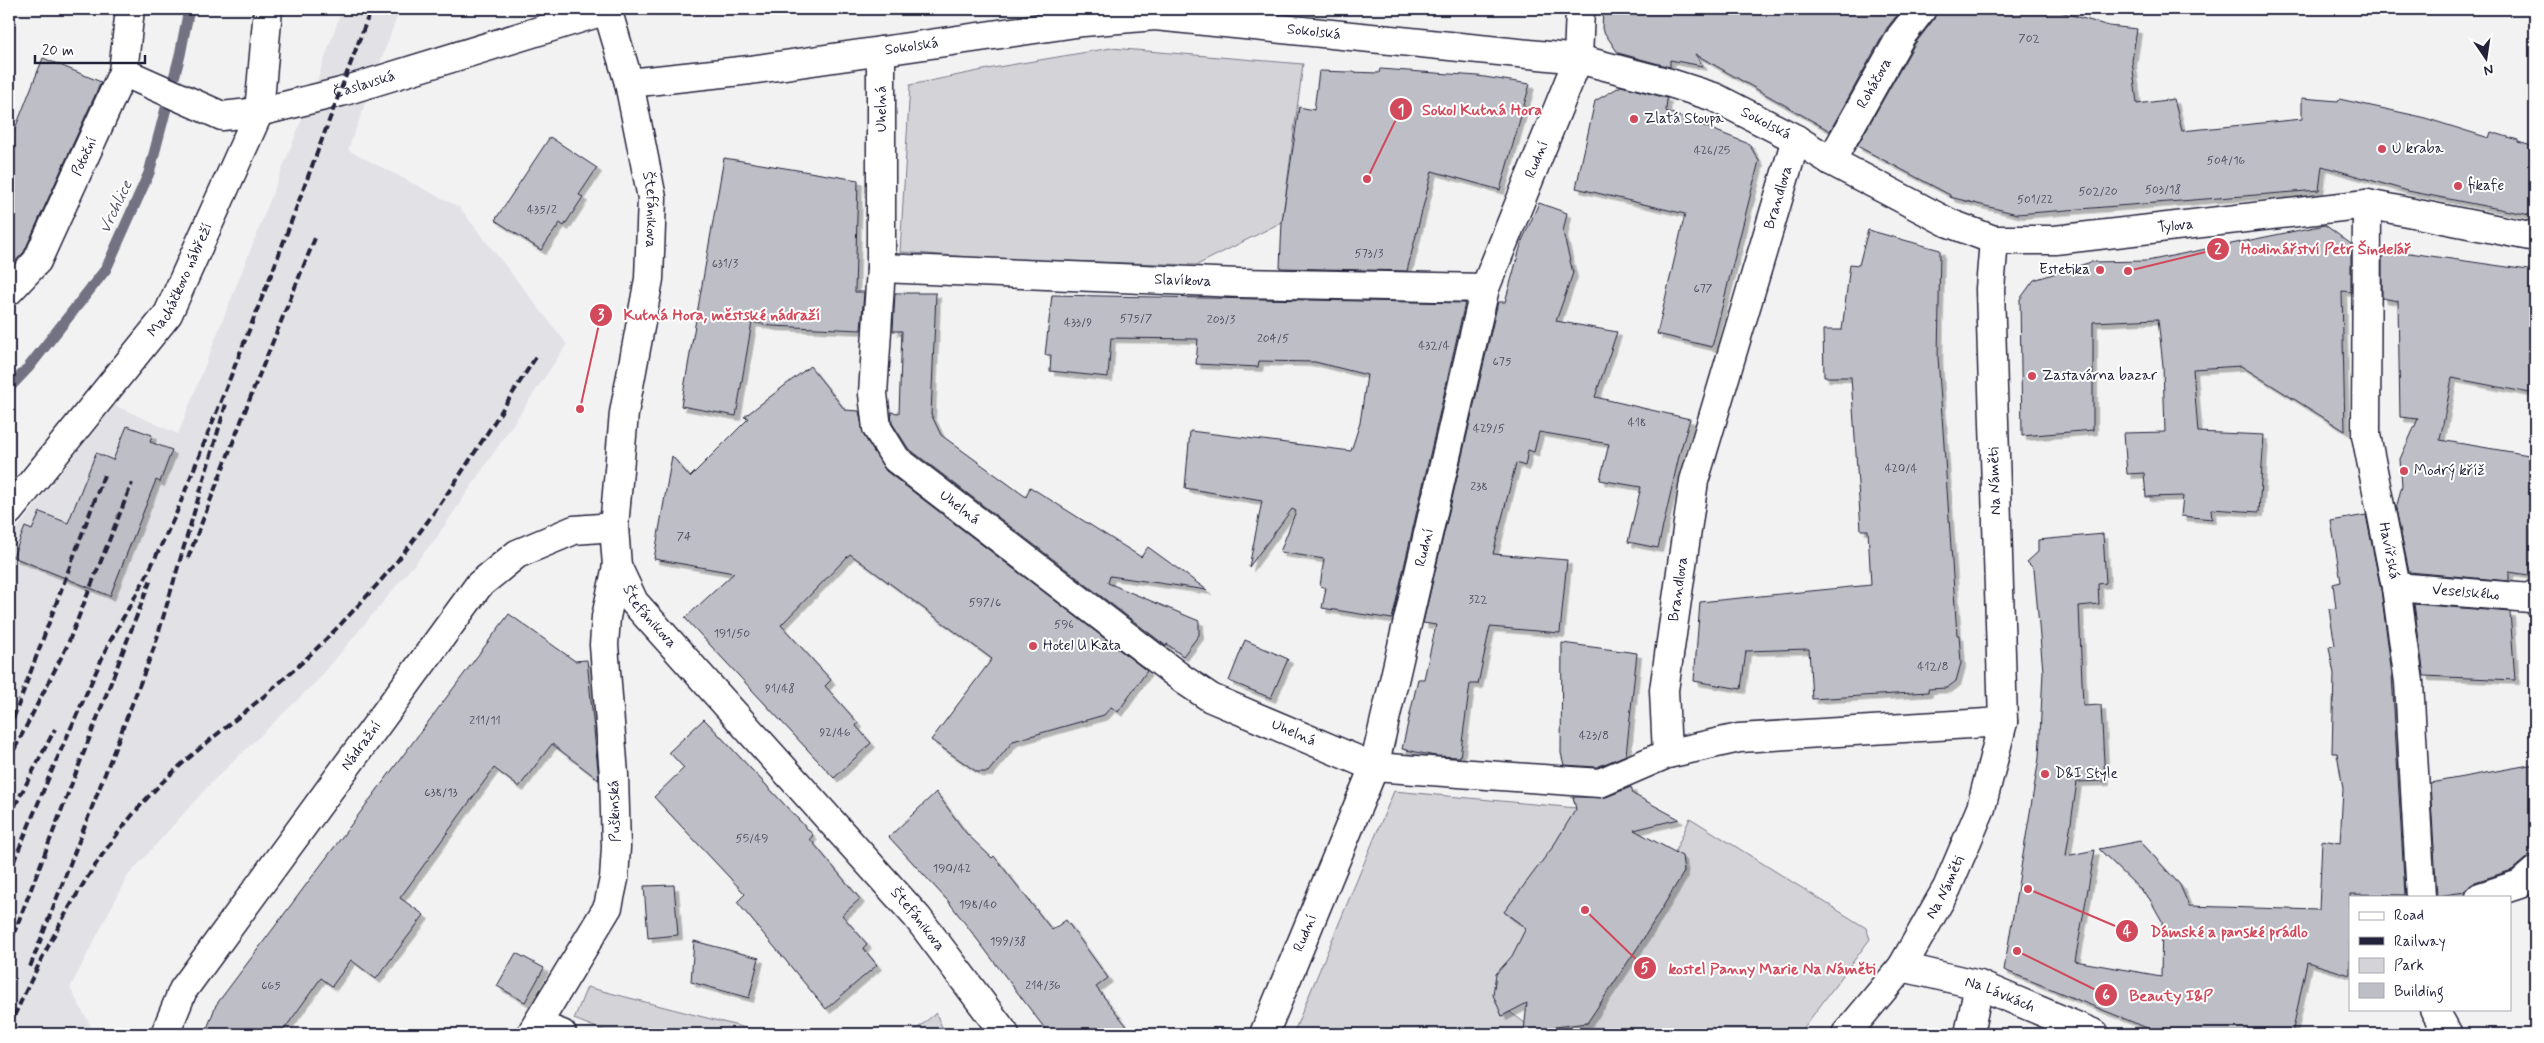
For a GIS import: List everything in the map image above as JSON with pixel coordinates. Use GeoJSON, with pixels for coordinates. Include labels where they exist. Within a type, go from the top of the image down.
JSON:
{"type":"FeatureCollection","features":[{"type":"Feature","properties":{"kind":"street","name":"Potoční"},"geometry":{"type":"LineString","coordinates":[[9,291],[37,261],[134,77],[130,9]]}},
{"type":"Feature","properties":{"kind":"street","name":"Macháčkovo nábřeží"},"geometry":{"type":"LineString","coordinates":[[9,511],[168,314],[259,112],[268,9]]}},
{"type":"Feature","properties":{"kind":"street","name":"Rudní"},"geometry":{"type":"LineString","coordinates":[[1264,1034],[1374,767],[1485,288],[1578,59],[1580,9]]}},
{"type":"Feature","properties":{"kind":"street","name":"Roháčova"},"geometry":{"type":"LineString","coordinates":[[1831,161],[1901,36],[1922,9]]}},
{"type":"Feature","properties":{"kind":"street","name":"Čáslavská"},"geometry":{"type":"LineString","coordinates":[[134,77],[222,116],[259,112],[341,92],[607,10],[629,82]]}},
{"type":"Feature","properties":{"kind":"street","name":"Sokolská"},"geometry":{"type":"LineString","coordinates":[[629,82],[750,70],[881,51],[1075,16],[1155,16],[1578,59],[1670,83],[1714,98],[1796,139],[1831,161]]}},
{"type":"Feature","properties":{"kind":"street","name":"Uhelná"},"geometry":{"type":"LineString","coordinates":[[881,51],[881,268],[874,394],[876,428],[896,459],[1184,680],[1211,698],[1374,767]]}},
{"type":"Feature","properties":{"kind":"street","name":"Štefánikova"},"geometry":{"type":"LineString","coordinates":[[629,82],[652,198],[649,279],[624,413],[614,527],[618,566],[634,602],[917,917],[1005,1034]]}},
{"type":"Feature","properties":{"kind":"street","name":"Brandlova"},"geometry":{"type":"LineString","coordinates":[[1667,754],[1664,690],[1694,481],[1796,139]]}},
{"type":"Feature","properties":{"kind":"street","name":"Tylova"},"geometry":{"type":"LineString","coordinates":[[1831,161],[1949,224],[1994,240],[2055,240],[2367,204],[2535,237]]}},
{"type":"Feature","properties":{"kind":"street","name":"Havířská"},"geometry":{"type":"LineString","coordinates":[[2367,204],[2366,435],[2396,587],[2410,696],[2421,896]]}},
{"type":"Feature","properties":{"kind":"street","name":"Na Náměti"},"geometry":{"type":"LineString","coordinates":[[1846,1034],[1902,968],[1947,888],[1981,808],[2003,722],[1990,289],[1994,240]]}},
{"type":"Feature","properties":{"kind":"street","name":"Slavíkova"},"geometry":{"type":"LineString","coordinates":[[881,268],[1239,283],[1485,288]]}},
{"type":"Feature","properties":{"kind":"street","name":"Nádražní"},"geometry":{"type":"LineString","coordinates":[[165,1034],[183,990],[479,585],[517,554],[574,530],[614,527]]}},
{"type":"Feature","properties":{"kind":"street","name":"Puškinská"},"geometry":{"type":"LineString","coordinates":[[543,1031],[608,907],[614,879],[614,775],[604,645],[606,617],[618,566]]}},
{"type":"Feature","properties":{"kind":"street","name":"Veselského"},"geometry":{"type":"LineString","coordinates":[[2396,587],[2530,598],[2535,594]]}},
{"type":"Feature","properties":{"kind":"street"},"geometry":{"type":"LineString","coordinates":[[1374,767],[1600,783],[1667,754],[1739,738],[2003,722]]}},
{"type":"Feature","properties":{"kind":"street"},"geometry":{"type":"LineString","coordinates":[[2483,896],[2520,884],[2535,871]]}},
{"type":"Feature","properties":{"kind":"street","name":"Na Lávkách"},"geometry":{"type":"LineString","coordinates":[[1902,968],[1979,985],[2095,1034]]}},
{"type":"Feature","properties":{"kind":"street"},"geometry":{"type":"LineString","coordinates":[[1969,1034],[1979,985]]}},
{"type":"Feature","properties":{"kind":"street"},"geometry":{"type":"LineString","coordinates":[[2435,1010],[2448,1034]]}},
{"type":"Feature","properties":{"kind":"shaded area"},"geometry":{"type":"Polygon","coordinates":[[[342,9],[400,9],[348,150],[459,207],[567,344],[437,537],[318,680],[211,783],[127,877],[70,988],[95,1034],[9,1034],[9,539],[114,405],[178,434],[316,83],[342,9]]]}},
{"type":"Feature","properties":{"kind":"green space"},"geometry":{"type":"Polygon","coordinates":[[[1111,48],[1303,64],[1282,222],[1197,265],[996,259],[900,252],[910,85],[998,67],[1111,48]]]}},
{"type":"Feature","properties":{"kind":"green space"},"geometry":{"type":"Polygon","coordinates":[[[1394,791],[1576,808],[1579,821],[1560,850],[1505,913],[1534,934],[1522,954],[1495,981],[1494,986],[1502,1016],[1510,1012],[1525,1023],[1524,1031],[1529,1032],[1530,1023],[1588,1023],[1586,1015],[1594,1003],[1599,1006],[1602,1001],[1598,997],[1607,981],[1613,985],[1674,875],[1684,873],[1683,866],[1675,852],[1690,818],[1866,928],[1870,939],[1799,1034],[1293,1034],[1394,791]]]}},
{"type":"Feature","properties":{"kind":"green space"},"geometry":{"type":"Polygon","coordinates":[[[587,987],[769,1034],[612,1034],[574,1019],[587,987]]]}},
{"type":"Feature","properties":{"kind":"green space"},"geometry":{"type":"Polygon","coordinates":[[[936,1013],[945,1034],[911,1034],[936,1013]]]}},
{"type":"Feature","properties":{"kind":"building"},"geometry":{"type":"Polygon","coordinates":[[[1603,9],[1902,9],[1887,28],[1830,131],[1695,54],[1703,66],[1670,60],[1670,67],[1618,53],[1602,29],[1603,9]]]}},
{"type":"Feature","properties":{"kind":"building"},"geometry":{"type":"Polygon","coordinates":[[[1937,9],[2051,9],[2109,26],[2137,29],[2132,61],[2137,104],[2174,99],[2182,131],[2302,119],[2302,98],[2338,101],[2339,99],[2422,117],[2489,138],[2491,132],[2518,140],[2518,142],[2535,147],[2535,216],[2408,191],[2322,166],[2319,190],[2017,214],[1950,197],[1950,195],[1857,146],[1914,45],[1934,19],[1937,9]]]}},
{"type":"Feature","properties":{"kind":"building"},"geometry":{"type":"Polygon","coordinates":[[[43,58],[101,82],[24,252],[9,268],[9,144],[43,58]]]}},
{"type":"Feature","properties":{"kind":"building"},"geometry":{"type":"Polygon","coordinates":[[[1380,69],[1478,76],[1530,84],[1500,190],[1432,171],[1407,271],[1280,268],[1282,222],[1299,107],[1314,110],[1319,71],[1379,73],[1380,69]]]}},
{"type":"Feature","properties":{"kind":"building"},"geometry":{"type":"Polygon","coordinates":[[[1621,86],[1667,98],[1666,111],[1749,144],[1759,161],[1712,347],[1657,334],[1685,214],[1576,188],[1595,101],[1621,86]]]}},
{"type":"Feature","properties":{"kind":"building"},"geometry":{"type":"Polygon","coordinates":[[[550,137],[597,168],[579,195],[583,197],[564,226],[560,223],[541,250],[495,220],[550,137]]]}},
{"type":"Feature","properties":{"kind":"building"},"geometry":{"type":"Polygon","coordinates":[[[724,158],[858,180],[855,292],[864,292],[861,330],[772,326],[752,322],[736,416],[681,406],[724,158]]]}},
{"type":"Feature","properties":{"kind":"building"},"geometry":{"type":"Polygon","coordinates":[[[1539,203],[1567,213],[1563,232],[1573,273],[1556,321],[1617,332],[1595,397],[1690,419],[1680,452],[1658,548],[1628,542],[1641,487],[1600,480],[1609,444],[1539,432],[1534,452],[1528,450],[1525,466],[1516,463],[1493,554],[1567,560],[1560,633],[1490,627],[1478,684],[1470,684],[1460,757],[1435,756],[1402,749],[1418,679],[1424,679],[1436,625],[1423,623],[1498,302],[1505,302],[1522,241],[1539,203]]]}},
{"type":"Feature","properties":{"kind":"building"},"geometry":{"type":"Polygon","coordinates":[[[2325,225],[2351,244],[2351,292],[2342,291],[2345,431],[2241,366],[2193,369],[2198,432],[2264,435],[2259,512],[2211,509],[2212,519],[2181,516],[2183,496],[2146,497],[2144,473],[2127,474],[2124,433],[2165,432],[2163,366],[2158,319],[2093,322],[2093,430],[2022,436],[2020,299],[2034,280],[2091,262],[2147,261],[2325,225]]]}},
{"type":"Feature","properties":{"kind":"building"},"geometry":{"type":"Polygon","coordinates":[[[1868,230],[1940,250],[1938,357],[1957,635],[1959,635],[1961,663],[1956,681],[1947,688],[1928,689],[1928,692],[1812,699],[1809,649],[1746,651],[1741,689],[1694,681],[1700,602],[1871,585],[1868,530],[1861,530],[1851,377],[1824,377],[1823,330],[1842,330],[1850,264],[1859,265],[1868,230]]]}},
{"type":"Feature","properties":{"kind":"building"},"geometry":{"type":"Polygon","coordinates":[[[2382,249],[2535,271],[2535,394],[2452,378],[2440,440],[2535,456],[2535,576],[2509,572],[2509,581],[2409,572],[2396,509],[2402,485],[2400,459],[2418,419],[2400,417],[2398,301],[2382,298],[2382,249]]]}},
{"type":"Feature","properties":{"kind":"building"},"geometry":{"type":"Polygon","coordinates":[[[895,293],[936,293],[931,414],[941,435],[1026,497],[1030,487],[1141,557],[1148,547],[1207,590],[1110,576],[1108,583],[1199,621],[1199,635],[1183,656],[1167,644],[1166,646],[908,448],[892,423],[891,412],[899,413],[902,331],[893,331],[895,293]]]}},
{"type":"Feature","properties":{"kind":"building"},"geometry":{"type":"Polygon","coordinates":[[[1052,295],[1465,303],[1392,619],[1322,608],[1326,588],[1320,586],[1324,559],[1280,552],[1296,511],[1292,509],[1249,567],[1262,501],[1185,488],[1190,431],[1351,451],[1360,423],[1367,375],[1315,362],[1259,361],[1258,367],[1196,364],[1198,339],[1111,338],[1108,377],[1050,371],[1051,355],[1045,355],[1052,295]]]}},
{"type":"Feature","properties":{"kind":"building"},"geometry":{"type":"Polygon","coordinates":[[[810,366],[845,410],[859,411],[864,436],[886,471],[1147,671],[1118,712],[1111,707],[1104,715],[1013,741],[988,772],[977,772],[931,740],[992,659],[850,554],[781,625],[831,680],[825,686],[858,723],[856,726],[871,743],[834,778],[685,618],[734,573],[654,559],[672,456],[690,477],[749,418],[744,417],[810,366]]]}},
{"type":"Feature","properties":{"kind":"building"},"geometry":{"type":"Polygon","coordinates":[[[127,426],[152,435],[150,442],[172,450],[160,482],[156,480],[110,596],[13,557],[25,527],[32,530],[40,512],[68,523],[96,453],[113,460],[127,426]]]}},
{"type":"Feature","properties":{"kind":"building"},"geometry":{"type":"Polygon","coordinates":[[[2366,515],[2381,590],[2392,675],[2405,895],[2350,894],[2349,975],[2307,962],[2292,1034],[2162,1034],[2004,970],[2039,758],[2043,671],[2034,569],[2027,562],[2038,552],[2038,540],[2103,534],[2106,583],[2098,584],[2099,604],[2079,606],[2083,706],[2101,705],[2105,781],[2077,782],[2066,856],[2095,850],[2075,961],[2161,976],[2162,921],[2149,898],[2099,849],[2140,841],[2180,885],[2189,906],[2319,910],[2322,840],[2340,843],[2343,789],[2337,753],[2332,753],[2334,674],[2329,647],[2335,645],[2329,609],[2336,608],[2333,584],[2341,582],[2331,521],[2366,515]]]}},
{"type":"Feature","properties":{"kind":"building"},"geometry":{"type":"Polygon","coordinates":[[[2414,604],[2510,612],[2515,680],[2424,676],[2414,604]]]}},
{"type":"Feature","properties":{"kind":"building"},"geometry":{"type":"Polygon","coordinates":[[[509,614],[575,661],[587,660],[599,780],[552,744],[519,787],[494,768],[400,898],[424,915],[376,979],[351,960],[332,986],[321,978],[281,1034],[205,1034],[216,1005],[509,614]]]}},
{"type":"Feature","properties":{"kind":"building"},"geometry":{"type":"Polygon","coordinates":[[[1245,640],[1288,659],[1271,698],[1229,681],[1245,640]]]}},
{"type":"Feature","properties":{"kind":"building"},"geometry":{"type":"Polygon","coordinates":[[[1562,643],[1637,653],[1626,755],[1597,767],[1564,765],[1561,753],[1562,643]]]}},
{"type":"Feature","properties":{"kind":"building"},"geometry":{"type":"Polygon","coordinates":[[[704,719],[813,835],[810,839],[860,899],[842,915],[867,944],[863,948],[877,965],[826,1009],[737,902],[745,894],[654,797],[684,768],[669,752],[704,719]]]}},
{"type":"Feature","properties":{"kind":"building"},"geometry":{"type":"Polygon","coordinates":[[[2535,764],[2535,856],[2525,859],[2512,870],[2475,882],[2465,892],[2437,896],[2430,783],[2535,764]]]}},
{"type":"Feature","properties":{"kind":"building"},"geometry":{"type":"Polygon","coordinates":[[[1631,787],[1633,794],[1679,819],[1634,830],[1682,856],[1684,872],[1640,944],[1587,1023],[1555,1027],[1545,1034],[1524,1031],[1527,1003],[1502,1016],[1493,995],[1496,974],[1512,956],[1526,928],[1504,912],[1552,848],[1576,809],[1573,797],[1606,797],[1631,787]]]}},
{"type":"Feature","properties":{"kind":"building"},"geometry":{"type":"Polygon","coordinates":[[[936,792],[966,833],[992,858],[994,856],[1052,930],[1066,920],[1108,978],[1096,987],[1133,1034],[1049,1034],[948,901],[889,837],[936,792]]]}},
{"type":"Feature","properties":{"kind":"building"},"geometry":{"type":"Polygon","coordinates":[[[674,885],[678,935],[648,938],[644,886],[674,885]]]}},
{"type":"Feature","properties":{"kind":"building"},"geometry":{"type":"Polygon","coordinates":[[[694,941],[759,958],[749,998],[691,982],[694,941]]]}},
{"type":"Feature","properties":{"kind":"building"},"geometry":{"type":"Polygon","coordinates":[[[516,953],[544,968],[525,1002],[497,986],[516,953]]]}},
{"type":"Feature","properties":{"kind":"waterway","name":"Vrchlice"},"geometry":{"type":"LineString","coordinates":[[9,388],[28,368],[106,269],[149,173],[180,55],[189,9]]}},
{"type":"Feature","properties":{"kind":"railway"},"geometry":{"type":"LineString","coordinates":[[9,873],[49,777],[108,645],[147,575],[176,514],[273,270],[371,9]]}},
{"type":"Feature","properties":{"kind":"railway"},"geometry":{"type":"LineString","coordinates":[[188,558],[315,238]]}},
{"type":"Feature","properties":{"kind":"railway"},"geometry":{"type":"LineString","coordinates":[[9,1027],[70,905],[107,848],[128,821],[150,795],[182,764],[310,655],[343,622],[398,561],[440,504],[536,357]]}},
{"type":"Feature","properties":{"kind":"railway"},"geometry":{"type":"LineString","coordinates":[[30,967],[155,645],[226,404]]}},
{"type":"Feature","properties":{"kind":"railway"},"geometry":{"type":"LineString","coordinates":[[9,730],[104,475]]}},
{"type":"Feature","properties":{"kind":"railway"},"geometry":{"type":"LineString","coordinates":[[9,760],[67,646],[132,483]]}},
{"type":"Feature","properties":{"kind":"railway"},"geometry":{"type":"LineString","coordinates":[[9,946],[151,579]]}},
{"type":"Feature","properties":{"kind":"railway"},"geometry":{"type":"LineString","coordinates":[[9,817],[55,729]]}},
{"type":"Feature","properties":{"kind":"place","name":"Zlatá Stoupa"},"geometry":{"type":"Point","coordinates":[1634,119]}},
{"type":"Feature","properties":{"kind":"place","name":"U kraba"},"geometry":{"type":"Point","coordinates":[2382,149]}},
{"type":"Feature","properties":{"kind":"place","name":"Sokol Kutná Hora"},"geometry":{"type":"Point","coordinates":[1367,179]}},
{"type":"Feature","properties":{"kind":"place","name":"fikafe"},"geometry":{"type":"Point","coordinates":[2458,186]}},
{"type":"Feature","properties":{"kind":"place","name":"Estetika"},"geometry":{"type":"Point","coordinates":[2100,270]}},
{"type":"Feature","properties":{"kind":"place","name":"Hodinářství Petr Šindelář"},"geometry":{"type":"Point","coordinates":[2128,271]}},
{"type":"Feature","properties":{"kind":"place","name":"Zastavárna bazar"},"geometry":{"type":"Point","coordinates":[2032,376]}},
{"type":"Feature","properties":{"kind":"place","name":"Kutná Hora, městské nádraží"},"geometry":{"type":"Point","coordinates":[580,409]}},
{"type":"Feature","properties":{"kind":"place","name":"Modrý kříž"},"geometry":{"type":"Point","coordinates":[2404,471]}},
{"type":"Feature","properties":{"kind":"place","name":"Hotel U Kata"},"geometry":{"type":"Point","coordinates":[1033,646]}},
{"type":"Feature","properties":{"kind":"place","name":"D&I Style"},"geometry":{"type":"Point","coordinates":[2045,774]}},
{"type":"Feature","properties":{"kind":"place","name":"Dámské a panské prádlo"},"geometry":{"type":"Point","coordinates":[2028,889]}},
{"type":"Feature","properties":{"kind":"place","name":"kostel Panny Marie Na Náměti"},"geometry":{"type":"Point","coordinates":[1585,910]}},
{"type":"Feature","properties":{"kind":"place","name":"Beauty I&P"},"geometry":{"type":"Point","coordinates":[2017,951]}}]}
